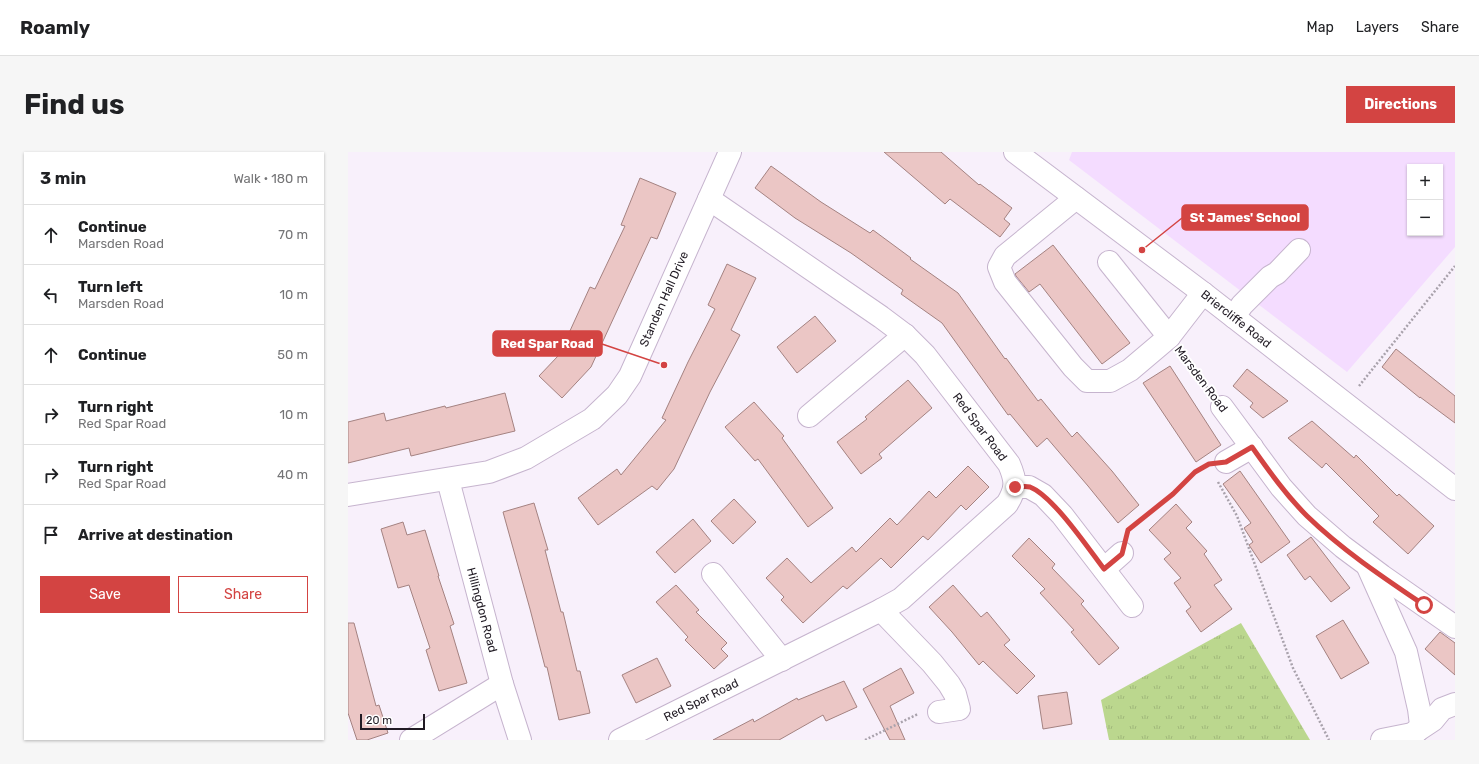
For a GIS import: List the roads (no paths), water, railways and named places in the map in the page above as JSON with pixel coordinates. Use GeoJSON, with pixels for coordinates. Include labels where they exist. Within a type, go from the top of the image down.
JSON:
{"type":"FeatureCollection","features":[{"type":"Feature","properties":{"kind":"street","name":"Standen Hall Drive"},"geometry":{"type":"LineString","coordinates":[[348,495],[448,480],[489,472],[526,458],[592,419],[617,395],[630,376],[730,152]]}},
{"type":"Feature","properties":{"kind":"street","name":"Briercliffe Road"},"geometry":{"type":"LineString","coordinates":[[1015,152],[1203,293],[1455,489]]}},
{"type":"Feature","properties":{"kind":"street"},"geometry":{"type":"LineString","coordinates":[[1076,198],[1005,256],[999,267],[1005,282],[1073,367],[1087,381],[1110,381],[1130,370],[1169,336],[1109,262]]}},
{"type":"Feature","properties":{"kind":"street","name":"Red Spar Road"},"geometry":{"type":"LineString","coordinates":[[620,740],[901,599],[1007,504],[1015,487],[1014,477],[1008,464],[925,355],[905,335],[709,199]]}},
{"type":"Feature","properties":{"kind":"street"},"geometry":{"type":"LineString","coordinates":[[1234,317],[1242,305],[1270,277],[1277,273],[1299,250]]}},
{"type":"Feature","properties":{"kind":"street","name":"Marsden Road"},"geometry":{"type":"LineString","coordinates":[[1169,336],[1203,293]]}},
{"type":"Feature","properties":{"kind":"street"},"geometry":{"type":"LineString","coordinates":[[809,416],[905,335]]}},
{"type":"Feature","properties":{"kind":"street","name":"Marsden Road"},"geometry":{"type":"LineString","coordinates":[[1222,407],[1281,487],[1307,516],[1366,564],[1455,627]]}},
{"type":"Feature","properties":{"kind":"street"},"geometry":{"type":"LineString","coordinates":[[1221,469],[1252,447]]}},
{"type":"Feature","properties":{"kind":"street","name":"Hillingdon Road"},"geometry":{"type":"LineString","coordinates":[[448,480],[502,684],[520,740]]}},
{"type":"Feature","properties":{"kind":"street"},"geometry":{"type":"LineString","coordinates":[[1015,487],[1029,487],[1043,496],[1062,515],[1132,606]]}},
{"type":"Feature","properties":{"kind":"street"},"geometry":{"type":"LineString","coordinates":[[1104,569],[1122,554]]}},
{"type":"Feature","properties":{"kind":"street"},"geometry":{"type":"LineString","coordinates":[[1366,564],[1406,652],[1419,709],[1421,725],[1417,731]]}},
{"type":"Feature","properties":{"kind":"street"},"geometry":{"type":"LineString","coordinates":[[726,582],[782,660]]}},
{"type":"Feature","properties":{"kind":"street"},"geometry":{"type":"LineString","coordinates":[[881,610],[932,663],[949,684],[955,694],[958,710]]}},
{"type":"Feature","properties":{"kind":"street"},"geometry":{"type":"LineString","coordinates":[[411,740],[502,684]]}},
{"type":"Feature","properties":{"kind":"street"},"geometry":{"type":"LineString","coordinates":[[1382,740],[1412,734],[1433,720],[1442,709],[1455,704]]}},
{"type":"Feature","properties":{"kind":"place","name":"St James' School"},"geometry":{"type":"Point","coordinates":[1142,250]}},
{"type":"Feature","properties":{"kind":"place","name":"Red Spar Road"},"geometry":{"type":"Point","coordinates":[664,365]}}]}
